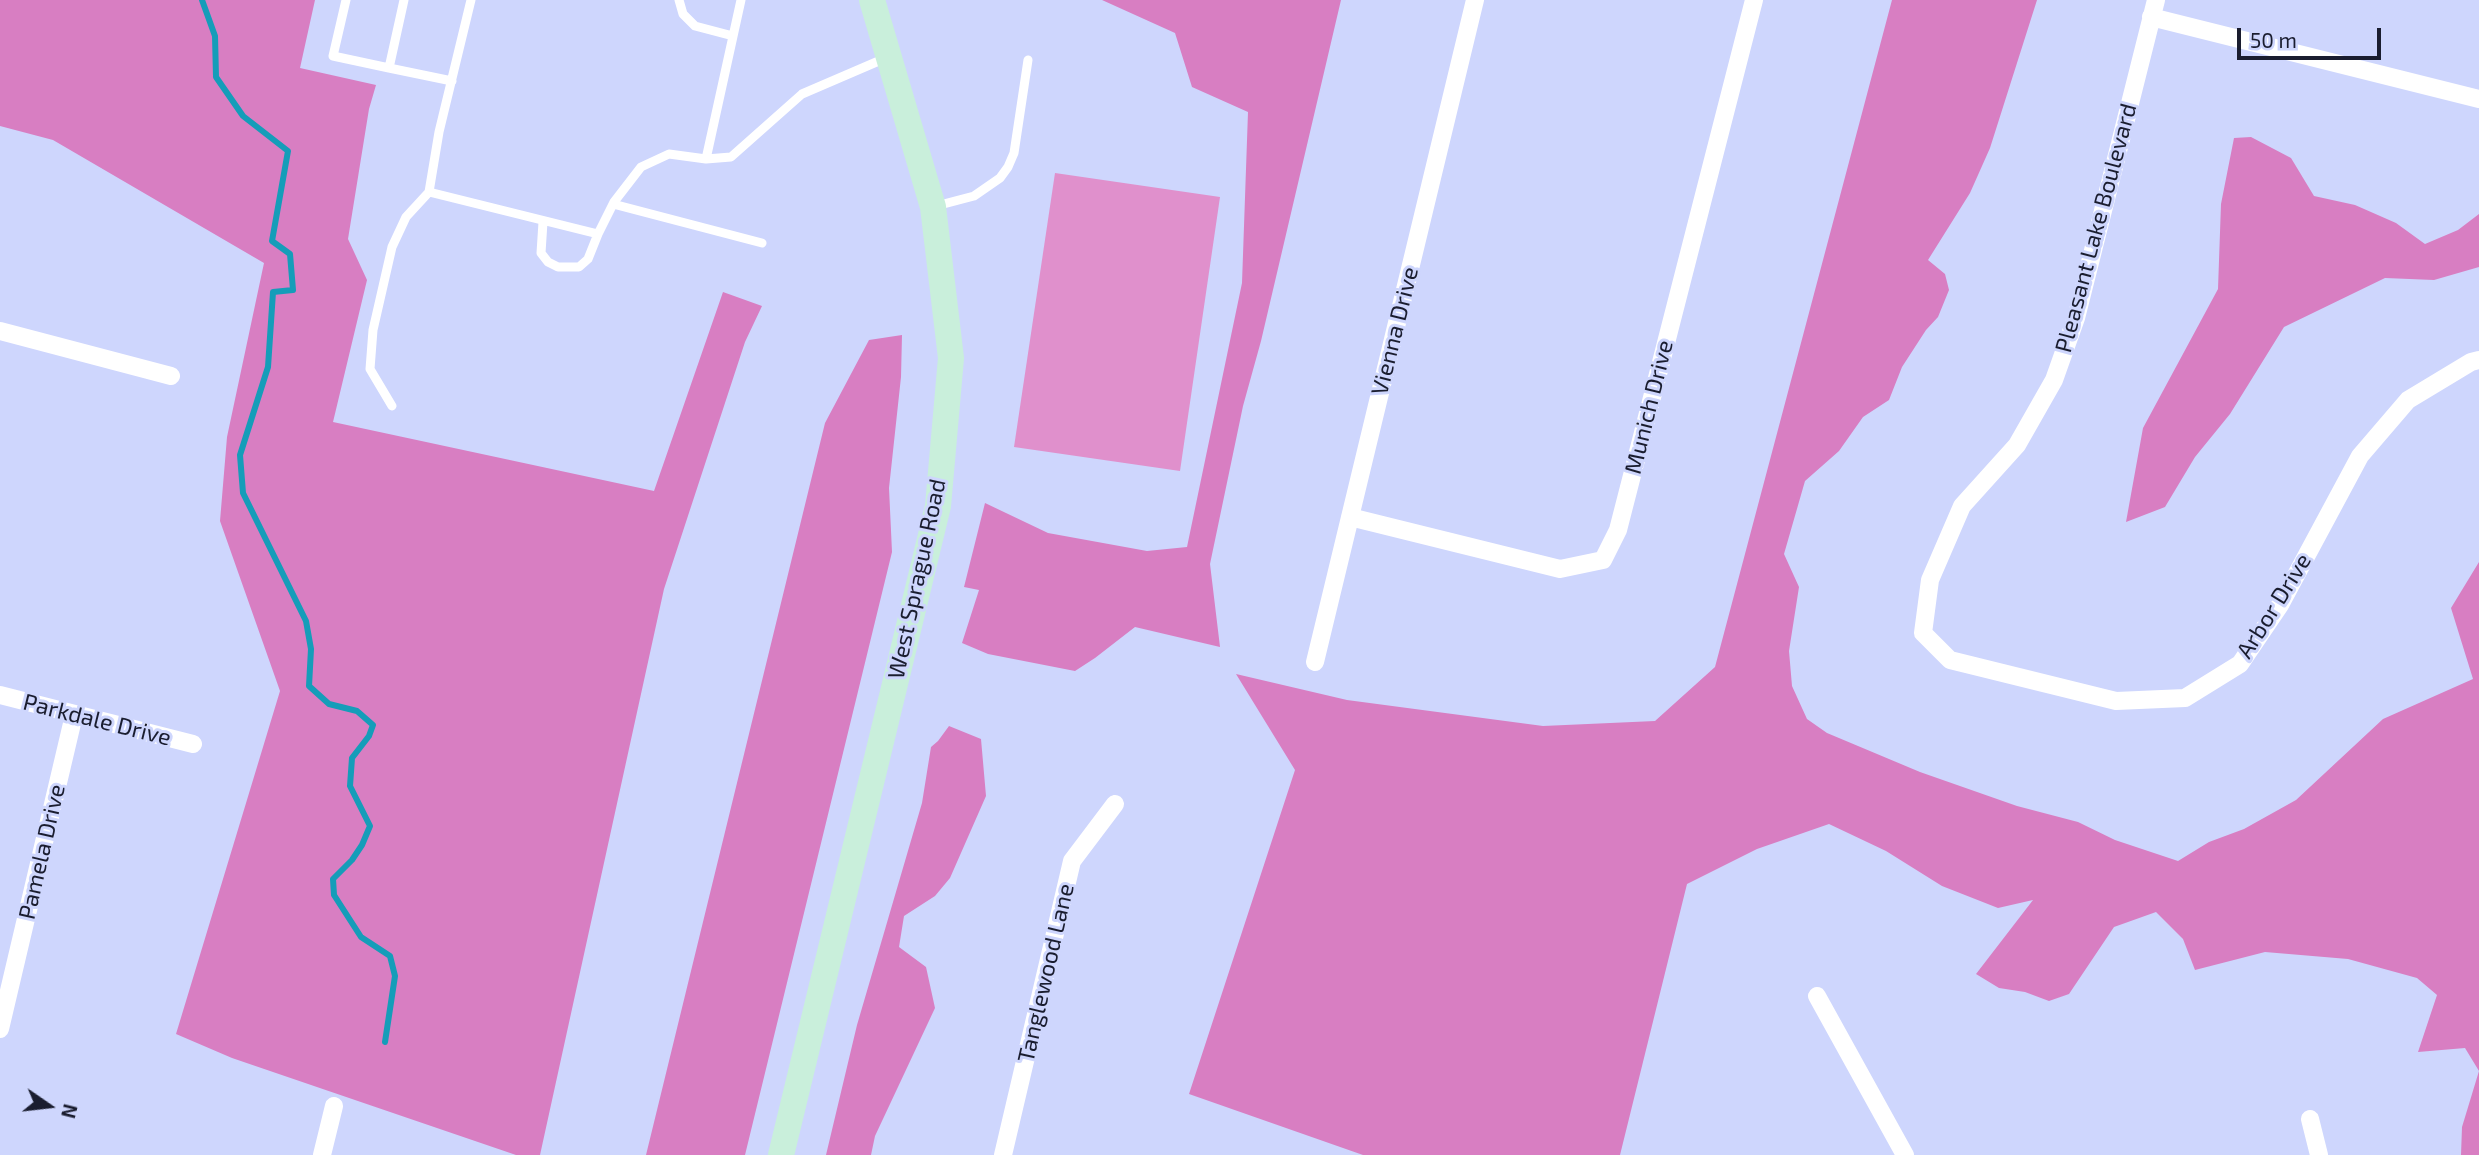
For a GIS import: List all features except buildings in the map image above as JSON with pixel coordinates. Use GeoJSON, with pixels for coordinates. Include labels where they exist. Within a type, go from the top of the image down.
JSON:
{"type":"FeatureCollection","features":[{"type":"Feature","properties":{"kind":"street","name":"West Sprague Road"},"geometry":{"type":"LineString","coordinates":[[781,1155],[938,506],[951,358],[933,207],[872,0]]}},
{"type":"Feature","properties":{"kind":"street","name":"Vienna Drive"},"geometry":{"type":"LineString","coordinates":[[1315,662],[1475,0]]}},
{"type":"Feature","properties":{"kind":"street","name":"Munich Drive"},"geometry":{"type":"LineString","coordinates":[[1350,517],[1560,569],[1603,560],[1618,530],[1754,0]]}},
{"type":"Feature","properties":{"kind":"street"},"geometry":{"type":"LineString","coordinates":[[2153,9],[2479,99]]}},
{"type":"Feature","properties":{"kind":"street","name":"Pleasant Lake Boulevard"},"geometry":{"type":"LineString","coordinates":[[1950,660],[1923,633],[1930,580],[1962,506],[2017,446],[2054,380],[2076,318],[2153,9]]}},
{"type":"Feature","properties":{"kind":"street"},"geometry":{"type":"LineString","coordinates":[[0,331],[171,376]]}},
{"type":"Feature","properties":{"kind":"street","name":"Arbor Drive"},"geometry":{"type":"LineString","coordinates":[[1950,660],[2116,701],[2185,698],[2240,664],[2280,605],[2360,456],[2408,400],[2471,362],[2479,360]]}},
{"type":"Feature","properties":{"kind":"street","name":"Parkdale Drive"},"geometry":{"type":"LineString","coordinates":[[0,695],[193,744]]}},
{"type":"Feature","properties":{"kind":"street","name":"Pamela Drive"},"geometry":{"type":"LineString","coordinates":[[0,1029],[74,715]]}},
{"type":"Feature","properties":{"kind":"street","name":"Tanglewood Lane"},"geometry":{"type":"LineString","coordinates":[[1003,1155],[1072,861],[1115,804]]}},
{"type":"Feature","properties":{"kind":"street"},"geometry":{"type":"LineString","coordinates":[[1816,996],[1905,1155]]}},
{"type":"Feature","properties":{"kind":"street"},"geometry":{"type":"LineString","coordinates":[[322,1155],[334,1106]]}},
{"type":"Feature","properties":{"kind":"street"},"geometry":{"type":"LineString","coordinates":[[2310,1119],[2319,1155]]}},
{"type":"Feature","properties":{"kind":"lane"},"geometry":{"type":"LineString","coordinates":[[346,0],[333,56],[452,81]]}},
{"type":"Feature","properties":{"kind":"lane"},"geometry":{"type":"LineString","coordinates":[[389,68],[404,0]]}},
{"type":"Feature","properties":{"kind":"lane"},"geometry":{"type":"LineString","coordinates":[[392,405],[370,369],[373,330],[392,247],[406,217],[429,192],[471,0]]}},
{"type":"Feature","properties":{"kind":"lane"},"geometry":{"type":"LineString","coordinates":[[679,0],[683,14],[695,26],[733,36]]}},
{"type":"Feature","properties":{"kind":"lane"},"geometry":{"type":"LineString","coordinates":[[706,159],[741,0]]}},
{"type":"Feature","properties":{"kind":"lane"},"geometry":{"type":"LineString","coordinates":[[544,222],[541,253],[548,262],[558,267],[579,267],[588,259],[613,204],[642,167],[669,155],[706,159],[731,158],[802,94],[889,57]]}},
{"type":"Feature","properties":{"kind":"lane"},"geometry":{"type":"LineString","coordinates":[[933,207],[974,196],[1000,178],[1008,167],[1014,153],[1028,60]]}},
{"type":"Feature","properties":{"kind":"lane"},"geometry":{"type":"LineString","coordinates":[[429,192],[598,234]]}},
{"type":"Feature","properties":{"kind":"lane"},"geometry":{"type":"LineString","coordinates":[[613,204],[762,243]]}},
{"type":"Feature","properties":{"kind":"shaded area"},"geometry":{"type":"Polygon","coordinates":[[[0,0],[315,0],[300,68],[376,85],[369,109],[348,239],[367,280],[333,422],[654,491],[723,292],[762,306],[745,342],[664,589],[540,1155],[516,1155],[232,1058],[176,1034],[280,691],[220,521],[227,437],[264,263],[53,140],[0,126],[0,0]]]}},
{"type":"Feature","properties":{"kind":"shaded area"},"geometry":{"type":"Polygon","coordinates":[[[1102,0],[1341,0],[1261,341],[1243,406],[1210,564],[1220,647],[1135,627],[1075,671],[988,654],[962,643],[979,590],[964,587],[985,503],[1048,533],[1147,551],[1187,547],[1242,283],[1248,112],[1192,87],[1175,33],[1102,0]]]}},
{"type":"Feature","properties":{"kind":"shaded area"},"geometry":{"type":"Polygon","coordinates":[[[1892,0],[2037,0],[1990,148],[1970,193],[1928,260],[1945,274],[1949,290],[1938,317],[1926,330],[1902,367],[1889,400],[1863,417],[1839,451],[1805,481],[1784,554],[1799,587],[1789,651],[1792,686],[1807,719],[1827,733],[1920,772],[2017,806],[2078,822],[2115,840],[2178,861],[2209,842],[2244,829],[2296,800],[2383,719],[2473,679],[2451,608],[2479,562],[2479,1071],[2465,1048],[2418,1052],[2437,995],[2417,978],[2348,959],[2265,952],[2195,970],[2183,939],[2156,912],[2114,927],[2069,994],[2049,1001],[2025,992],[1999,988],[1976,974],[2033,900],[1998,908],[1942,886],[1886,851],[1829,824],[1757,849],[1687,884],[1620,1155],[1363,1155],[1189,1094],[1295,770],[1236,674],[1347,700],[1543,726],[1655,721],[1715,667],[1892,0]]]}},
{"type":"Feature","properties":{"kind":"shaded area"},"geometry":{"type":"Polygon","coordinates":[[[2251,137],[2291,158],[2314,196],[2355,205],[2396,223],[2425,244],[2458,230],[2479,214],[2479,267],[2434,280],[2385,278],[2284,327],[2230,414],[2195,457],[2165,507],[2126,522],[2143,428],[2218,289],[2221,204],[2234,138],[2251,137]]]}},
{"type":"Feature","properties":{"kind":"shaded area"},"geometry":{"type":"Polygon","coordinates":[[[1055,173],[1220,197],[1180,471],[1014,447],[1055,173]]]}},
{"type":"Feature","properties":{"kind":"shaded area"},"geometry":{"type":"Polygon","coordinates":[[[902,335],[901,377],[889,488],[892,552],[745,1155],[646,1155],[825,423],[869,340],[902,335]]]}},
{"type":"Feature","properties":{"kind":"shaded area"},"geometry":{"type":"Polygon","coordinates":[[[949,726],[981,739],[986,796],[950,878],[935,896],[904,916],[899,947],[926,967],[935,1008],[875,1136],[871,1155],[826,1155],[857,1025],[922,803],[931,747],[949,726]]]}},
{"type":"Feature","properties":{"kind":"shaded area"},"geometry":{"type":"Polygon","coordinates":[[[2479,1071],[2479,1155],[2461,1155],[2462,1127],[2479,1071]]]}},
{"type":"Feature","properties":{"kind":"waterway"},"geometry":{"type":"LineString","coordinates":[[202,0],[215,36],[216,77],[243,116],[288,151],[272,241],[290,254],[293,290],[273,292],[268,367],[240,455],[243,493],[306,621],[311,649],[309,686],[329,704],[357,711],[373,725],[369,736],[352,758],[350,786],[370,826],[352,860],[333,879],[334,895],[361,937],[390,956],[395,976],[385,1042]]}}]}
